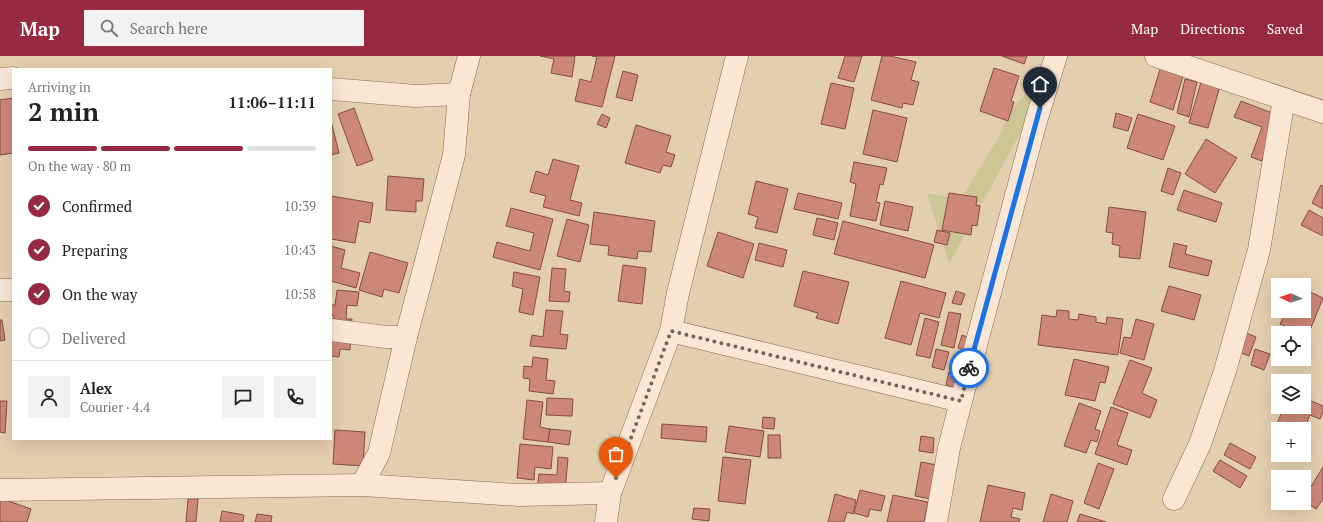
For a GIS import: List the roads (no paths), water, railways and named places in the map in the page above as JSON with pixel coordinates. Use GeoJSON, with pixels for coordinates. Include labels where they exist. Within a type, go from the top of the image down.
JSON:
{"type":"FeatureCollection","features":[{"type":"Feature","properties":{"kind":"street"},"geometry":{"type":"LineString","coordinates":[[362,485],[379,453],[406,338],[454,155],[459,94],[469,56]]}},
{"type":"Feature","properties":{"kind":"street"},"geometry":{"type":"LineString","coordinates":[[606,522],[610,492],[671,331],[678,293],[737,56]]}},
{"type":"Feature","properties":{"kind":"street"},"geometry":{"type":"LineString","coordinates":[[936,522],[949,448],[961,401],[1032,136],[1056,56]]}},
{"type":"Feature","properties":{"kind":"street"},"geometry":{"type":"LineString","coordinates":[[1156,56],[1323,112]]}},
{"type":"Feature","properties":{"kind":"street"},"geometry":{"type":"LineString","coordinates":[[0,79],[12,78]]}},
{"type":"Feature","properties":{"kind":"street"},"geometry":{"type":"LineString","coordinates":[[332,89],[416,96],[459,94]]}},
{"type":"Feature","properties":{"kind":"street"},"geometry":{"type":"LineString","coordinates":[[1174,499],[1200,444],[1225,371],[1259,250],[1284,99]]}},
{"type":"Feature","properties":{"kind":"street"},"geometry":{"type":"LineString","coordinates":[[0,290],[12,290]]}},
{"type":"Feature","properties":{"kind":"street"},"geometry":{"type":"LineString","coordinates":[[332,330],[406,338]]}},
{"type":"Feature","properties":{"kind":"street"},"geometry":{"type":"LineString","coordinates":[[671,331],[961,401]]}},
{"type":"Feature","properties":{"kind":"street"},"geometry":{"type":"LineString","coordinates":[[0,490],[362,485],[519,495],[610,492]]}}]}
